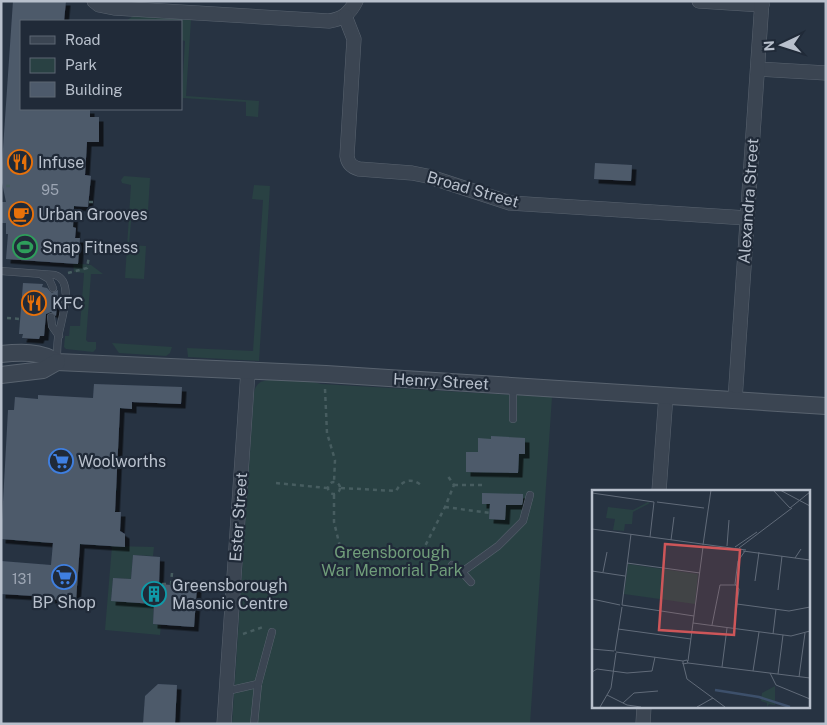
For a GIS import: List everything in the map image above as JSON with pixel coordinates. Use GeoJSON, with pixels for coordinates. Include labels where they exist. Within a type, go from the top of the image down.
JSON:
{"type":"FeatureCollection","features":[{"type":"Feature","properties":{"kind":"street"},"geometry":{"type":"LineString","coordinates":[[94,1],[104,6],[131,9],[329,21],[345,16],[351,11],[356,1]]}},
{"type":"Feature","properties":{"kind":"street"},"geometry":{"type":"LineString","coordinates":[[699,1],[762,3]]}},
{"type":"Feature","properties":{"kind":"street","name":"Alexandra Street"},"geometry":{"type":"LineString","coordinates":[[735,400],[762,3]]}},
{"type":"Feature","properties":{"kind":"street","name":"Broad Street"},"geometry":{"type":"LineString","coordinates":[[345,16],[354,39],[348,156],[352,166],[359,169],[412,172],[435,177],[510,203],[747,218]]}},
{"type":"Feature","properties":{"kind":"street"},"geometry":{"type":"LineString","coordinates":[[758,69],[826,73]]}},
{"type":"Feature","properties":{"kind":"street","name":"Henry Street"},"geometry":{"type":"LineString","coordinates":[[1,354],[37,354],[57,362],[326,374],[826,406]]}},
{"type":"Feature","properties":{"kind":"street","name":"Henry Street"},"geometry":{"type":"LineString","coordinates":[[1,375],[43,370],[57,362]]}},
{"type":"Feature","properties":{"kind":"street","name":"Ester Street"},"geometry":{"type":"LineString","coordinates":[[224,724],[248,370]]}},
{"type":"Feature","properties":{"kind":"street"},"geometry":{"type":"LineString","coordinates":[[659,490],[666,395]]}},
{"type":"Feature","properties":{"kind":"street"},"geometry":{"type":"LineString","coordinates":[[643,724],[644,708]]}},
{"type":"Feature","properties":{"kind":"lane"},"geometry":{"type":"LineString","coordinates":[[1,271],[60,277],[64,281],[66,288],[63,319],[58,336],[57,362]]}},
{"type":"Feature","properties":{"kind":"lane"},"geometry":{"type":"LineString","coordinates":[[40,274],[48,279],[53,288]]}},
{"type":"Feature","properties":{"kind":"lane"},"geometry":{"type":"LineString","coordinates":[[51,317],[58,336]]}},
{"type":"Feature","properties":{"kind":"lane"},"geometry":{"type":"LineString","coordinates":[[513,385],[513,418]]}},
{"type":"Feature","properties":{"kind":"lane"},"geometry":{"type":"LineString","coordinates":[[462,572],[498,546],[523,522],[530,495]]}},
{"type":"Feature","properties":{"kind":"lane"},"geometry":{"type":"LineString","coordinates":[[452,565],[471,582]]}},
{"type":"Feature","properties":{"kind":"lane"},"geometry":{"type":"LineString","coordinates":[[254,724],[258,684],[269,629]]}},
{"type":"Feature","properties":{"kind":"lane"},"geometry":{"type":"LineString","coordinates":[[227,691],[258,684]]}},
{"type":"Feature","properties":{"kind":"path"},"geometry":{"type":"LineString","coordinates":[[60,277],[74,270],[87,268],[89,256]]}},
{"type":"Feature","properties":{"kind":"path"},"geometry":{"type":"LineString","coordinates":[[7,318],[20,319]]}},
{"type":"Feature","properties":{"kind":"path"},"geometry":{"type":"LineString","coordinates":[[326,374],[325,405],[327,433],[335,460],[334,482]]}},
{"type":"Feature","properties":{"kind":"path"},"geometry":{"type":"LineString","coordinates":[[446,474],[454,484],[482,485]]}},
{"type":"Feature","properties":{"kind":"path"},"geometry":{"type":"LineString","coordinates":[[341,488],[396,491],[400,484],[407,480],[416,481],[422,486]]}},
{"type":"Feature","properties":{"kind":"path"},"geometry":{"type":"LineString","coordinates":[[327,488],[329,484],[334,482]]}},
{"type":"Feature","properties":{"kind":"path"},"geometry":{"type":"LineString","coordinates":[[334,482],[339,484],[341,488]]}},
{"type":"Feature","properties":{"kind":"path"},"geometry":{"type":"LineString","coordinates":[[276,483],[327,488]]}},
{"type":"Feature","properties":{"kind":"path"},"geometry":{"type":"LineString","coordinates":[[422,552],[445,507],[454,484]]}},
{"type":"Feature","properties":{"kind":"path"},"geometry":{"type":"LineString","coordinates":[[327,488],[329,493],[334,495]]}},
{"type":"Feature","properties":{"kind":"path"},"geometry":{"type":"LineString","coordinates":[[334,495],[339,493],[341,488]]}},
{"type":"Feature","properties":{"kind":"path"},"geometry":{"type":"LineString","coordinates":[[334,495],[334,522],[342,551]]}},
{"type":"Feature","properties":{"kind":"path"},"geometry":{"type":"LineString","coordinates":[[445,507],[490,513]]}},
{"type":"Feature","properties":{"kind":"path"},"geometry":{"type":"LineString","coordinates":[[171,584],[172,573]]}},
{"type":"Feature","properties":{"kind":"path"},"geometry":{"type":"LineString","coordinates":[[162,584],[220,586]]}},
{"type":"Feature","properties":{"kind":"path"},"geometry":{"type":"LineString","coordinates":[[231,636],[269,629]]}},
{"type":"Feature","properties":{"kind":"green space"},"geometry":{"type":"Polygon","coordinates":[[[133,16],[191,20],[186,96],[259,101],[258,117],[246,116],[246,102],[183,98],[182,103],[185,41],[182,40],[182,20],[127,20],[133,16]]]}},
{"type":"Feature","properties":{"kind":"green space"},"geometry":{"type":"Polygon","coordinates":[[[124,176],[150,178],[148,211],[132,210],[129,245],[146,246],[144,279],[125,278],[131,185],[122,183],[121,180],[124,176]]]}},
{"type":"Feature","properties":{"kind":"green space"},"geometry":{"type":"Polygon","coordinates":[[[254,185],[270,186],[259,361],[188,357],[187,348],[253,351],[263,200],[252,199],[254,185]]]}},
{"type":"Feature","properties":{"kind":"green space"},"geometry":{"type":"Polygon","coordinates":[[[73,263],[91,265],[103,274],[91,274],[86,340],[88,342],[96,342],[96,349],[93,352],[66,349],[64,347],[65,336],[69,336],[70,326],[80,326],[84,273],[74,272],[73,263]]]}},
{"type":"Feature","properties":{"kind":"green space"},"geometry":{"type":"Polygon","coordinates":[[[112,343],[172,347],[170,353],[166,356],[119,353],[112,343]]]}},
{"type":"Feature","properties":{"kind":"green space","name":"Greensborough War Memorial Park"},"geometry":{"type":"Polygon","coordinates":[[[282,379],[310,381],[321,384],[552,397],[530,724],[232,724],[254,392],[261,382],[282,379]]]}},
{"type":"Feature","properties":{"kind":"green space"},"geometry":{"type":"Polygon","coordinates":[[[112,546],[154,547],[153,556],[133,555],[131,579],[113,578],[111,600],[154,604],[153,624],[161,625],[160,635],[105,630],[112,546]]]}},
{"type":"Feature","properties":{"kind":"building"},"geometry":{"type":"Polygon","coordinates":[[[13,1],[66,1],[64,20],[20,20],[20,110],[90,110],[90,117],[99,117],[99,142],[87,142],[85,175],[91,176],[88,207],[74,206],[73,227],[76,228],[75,238],[80,238],[78,264],[6,259],[8,234],[6,234],[6,223],[2,223],[2,202],[6,202],[1,178],[13,1]]]}},
{"type":"Feature","properties":{"kind":"building"},"geometry":{"type":"Polygon","coordinates":[[[595,163],[632,165],[631,181],[594,179],[595,163]]]}},
{"type":"Feature","properties":{"kind":"building","name":"KFC"},"geometry":{"type":"Polygon","coordinates":[[[23,283],[43,284],[42,287],[47,288],[52,293],[58,290],[56,316],[51,312],[46,314],[44,336],[40,336],[39,339],[22,338],[23,334],[19,334],[23,283]]]}},
{"type":"Feature","properties":{"kind":"building","name":"Woolworths"},"geometry":{"type":"Polygon","coordinates":[[[94,384],[182,387],[181,404],[132,402],[132,409],[120,408],[115,512],[121,512],[120,531],[125,534],[125,547],[80,544],[76,601],[50,599],[51,597],[1,594],[1,561],[51,565],[53,543],[1,539],[8,410],[14,410],[15,397],[38,399],[38,395],[93,398],[94,384]]]}},
{"type":"Feature","properties":{"kind":"building"},"geometry":{"type":"Polygon","coordinates":[[[491,436],[525,438],[525,454],[519,454],[518,473],[466,472],[466,452],[478,452],[478,438],[491,439],[491,436]]]}},
{"type":"Feature","properties":{"kind":"building"},"geometry":{"type":"Polygon","coordinates":[[[482,493],[523,494],[523,501],[522,505],[506,505],[505,520],[489,519],[490,504],[482,504],[482,493]]]}},
{"type":"Feature","properties":{"kind":"building","name":"Greensborough Masonic Centre"},"geometry":{"type":"Polygon","coordinates":[[[133,555],[160,557],[159,584],[197,587],[194,627],[153,624],[154,604],[111,601],[113,578],[131,579],[133,555]]]}},
{"type":"Feature","properties":{"kind":"building"},"geometry":{"type":"Polygon","coordinates":[[[158,684],[177,685],[175,724],[143,724],[145,696],[158,684]]]}},
{"type":"Feature","properties":{"kind":"place","name":"Infuse"},"geometry":{"type":"Point","coordinates":[20,162]}},
{"type":"Feature","properties":{"kind":"place","name":"Urban Grooves"},"geometry":{"type":"Point","coordinates":[21,214]}},
{"type":"Feature","properties":{"kind":"place","name":"Snap Fitness"},"geometry":{"type":"Point","coordinates":[25,247]}},
{"type":"Feature","properties":{"kind":"place","name":"KFC"},"geometry":{"type":"Point","coordinates":[34,303]}},
{"type":"Feature","properties":{"kind":"place","name":"Woolworths"},"geometry":{"type":"Point","coordinates":[61,461]}},
{"type":"Feature","properties":{"kind":"place","name":"BP Shop"},"geometry":{"type":"Point","coordinates":[64,577]}},
{"type":"Feature","properties":{"kind":"place","name":"Greensborough Masonic Centre"},"geometry":{"type":"Point","coordinates":[154,594]}}]}
